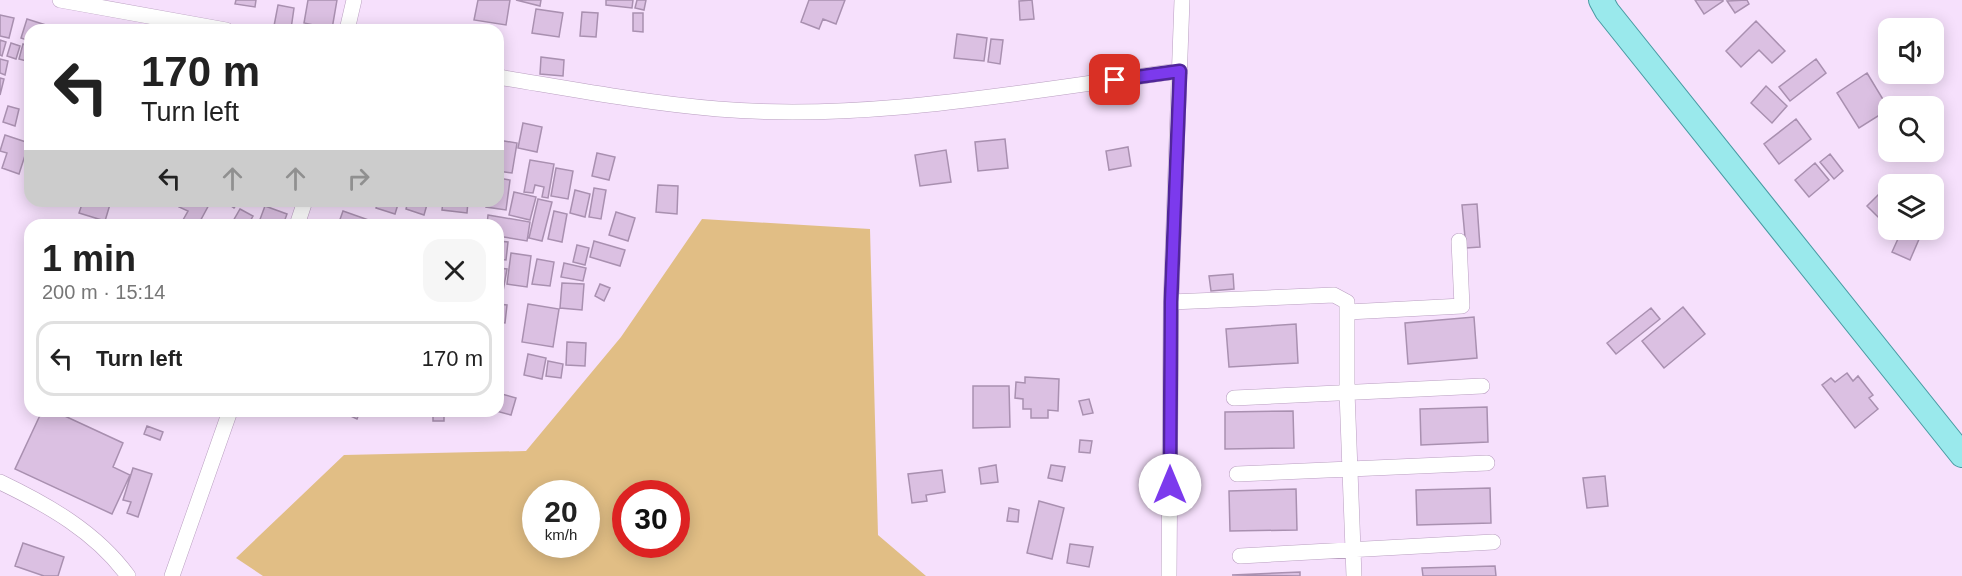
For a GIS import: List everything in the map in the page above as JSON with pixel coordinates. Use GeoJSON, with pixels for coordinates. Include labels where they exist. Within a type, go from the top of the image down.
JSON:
{"type":"FeatureCollection","features":[{"type":"Feature","properties":{"kind":"main road"},"geometry":{"type":"LineString","coordinates":[[1601,0],[1607,11],[1962,455]]}},
{"type":"Feature","properties":{"kind":"street"},"geometry":{"type":"LineString","coordinates":[[60,0],[193,24]]}},
{"type":"Feature","properties":{"kind":"street"},"geometry":{"type":"LineString","coordinates":[[348,24],[354,0]]}},
{"type":"Feature","properties":{"kind":"street"},"geometry":{"type":"LineString","coordinates":[[1169,576],[1171,302],[1182,0]]}},
{"type":"Feature","properties":{"kind":"street"},"geometry":{"type":"LineString","coordinates":[[504,78],[599,94],[719,109],[772,111],[918,104],[1180,71]]}},
{"type":"Feature","properties":{"kind":"street"},"geometry":{"type":"LineString","coordinates":[[1348,312],[1462,306],[1459,241]]}},
{"type":"Feature","properties":{"kind":"street"},"geometry":{"type":"LineString","coordinates":[[1171,302],[1334,295],[1347,302],[1347,392],[1354,576]]}},
{"type":"Feature","properties":{"kind":"street"},"geometry":{"type":"LineString","coordinates":[[1234,398],[1482,386]]}},
{"type":"Feature","properties":{"kind":"street"},"geometry":{"type":"LineString","coordinates":[[172,576],[228,417]]}},
{"type":"Feature","properties":{"kind":"street"},"geometry":{"type":"LineString","coordinates":[[1237,474],[1486,463]]}},
{"type":"Feature","properties":{"kind":"street"},"geometry":{"type":"LineString","coordinates":[[0,482],[37,500],[76,525],[102,547],[128,576]]}},
{"type":"Feature","properties":{"kind":"street"},"geometry":{"type":"LineString","coordinates":[[1240,556],[1493,542]]}},
{"type":"Feature","properties":{"kind":"shaded area"},"geometry":{"type":"Polygon","coordinates":[[[702,219],[870,229],[878,535],[926,576],[263,576],[236,558],[344,455],[526,451],[621,337],[702,219]]]}},
{"type":"Feature","properties":{"kind":"building"},"geometry":{"type":"Polygon","coordinates":[[[236,0],[256,0],[255,7],[235,4],[236,0]]]}},
{"type":"Feature","properties":{"kind":"building"},"geometry":{"type":"Polygon","coordinates":[[[308,0],[337,0],[333,24],[304,23],[308,0]]]}},
{"type":"Feature","properties":{"kind":"building"},"geometry":{"type":"Polygon","coordinates":[[[478,0],[510,0],[506,25],[474,20],[478,0]]]}},
{"type":"Feature","properties":{"kind":"building"},"geometry":{"type":"Polygon","coordinates":[[[516,0],[541,0],[540,6],[516,0]]]}},
{"type":"Feature","properties":{"kind":"building"},"geometry":{"type":"Polygon","coordinates":[[[606,0],[633,0],[632,8],[606,5],[606,0]]]}},
{"type":"Feature","properties":{"kind":"building"},"geometry":{"type":"Polygon","coordinates":[[[637,0],[646,0],[644,10],[635,8],[637,0]]]}},
{"type":"Feature","properties":{"kind":"building"},"geometry":{"type":"Polygon","coordinates":[[[809,0],[845,0],[836,24],[823,19],[819,29],[801,22],[809,0]]]}},
{"type":"Feature","properties":{"kind":"building"},"geometry":{"type":"Polygon","coordinates":[[[1032,0],[1034,19],[1020,20],[1019,1],[1032,0]]]}},
{"type":"Feature","properties":{"kind":"building"},"geometry":{"type":"Polygon","coordinates":[[[1695,0],[1723,0],[1723,1],[1704,14],[1695,0]]]}},
{"type":"Feature","properties":{"kind":"building"},"geometry":{"type":"Polygon","coordinates":[[[1747,0],[1749,4],[1735,13],[1727,1],[1747,0]]]}},
{"type":"Feature","properties":{"kind":"building"},"geometry":{"type":"Polygon","coordinates":[[[278,5],[294,8],[292,24],[274,24],[278,5]]]}},
{"type":"Feature","properties":{"kind":"building"},"geometry":{"type":"Polygon","coordinates":[[[536,9],[563,13],[559,37],[532,33],[536,9]]]}},
{"type":"Feature","properties":{"kind":"building"},"geometry":{"type":"Polygon","coordinates":[[[582,12],[598,13],[596,37],[580,36],[582,12]]]}},
{"type":"Feature","properties":{"kind":"building"},"geometry":{"type":"Polygon","coordinates":[[[633,13],[643,13],[643,32],[633,31],[633,13]]]}},
{"type":"Feature","properties":{"kind":"building"},"geometry":{"type":"Polygon","coordinates":[[[0,15],[14,18],[9,38],[0,36],[0,15]]]}},
{"type":"Feature","properties":{"kind":"building"},"geometry":{"type":"Polygon","coordinates":[[[27,19],[43,24],[25,24],[27,19]]]}},
{"type":"Feature","properties":{"kind":"building"},"geometry":{"type":"Polygon","coordinates":[[[1756,21],[1785,51],[1772,63],[1759,50],[1741,67],[1726,51],[1756,21]]]}},
{"type":"Feature","properties":{"kind":"building"},"geometry":{"type":"Polygon","coordinates":[[[957,34],[987,38],[984,61],[954,58],[957,34]]]}},
{"type":"Feature","properties":{"kind":"building"},"geometry":{"type":"Polygon","coordinates":[[[991,39],[1003,40],[1000,64],[988,62],[991,39]]]}},
{"type":"Feature","properties":{"kind":"building"},"geometry":{"type":"Polygon","coordinates":[[[0,40],[6,42],[2,56],[0,55],[0,40]]]}},
{"type":"Feature","properties":{"kind":"building"},"geometry":{"type":"Polygon","coordinates":[[[11,43],[20,46],[16,59],[7,56],[11,43]]]}},
{"type":"Feature","properties":{"kind":"building"},"geometry":{"type":"Polygon","coordinates":[[[23,44],[24,44],[24,60],[19,59],[23,44]]]}},
{"type":"Feature","properties":{"kind":"building"},"geometry":{"type":"Polygon","coordinates":[[[541,57],[564,60],[563,76],[540,74],[541,57]]]}},
{"type":"Feature","properties":{"kind":"building"},"geometry":{"type":"Polygon","coordinates":[[[0,59],[8,61],[5,75],[0,73],[0,59]]]}},
{"type":"Feature","properties":{"kind":"building"},"geometry":{"type":"Polygon","coordinates":[[[1816,59],[1826,73],[1790,101],[1779,87],[1816,59]]]}},
{"type":"Feature","properties":{"kind":"building"},"geometry":{"type":"Polygon","coordinates":[[[1867,73],[1881,96],[1878,96],[1878,116],[1859,128],[1837,93],[1867,73]]]}},
{"type":"Feature","properties":{"kind":"building"},"geometry":{"type":"Polygon","coordinates":[[[0,78],[4,79],[0,95],[0,78]]]}},
{"type":"Feature","properties":{"kind":"building"},"geometry":{"type":"Polygon","coordinates":[[[1766,86],[1787,106],[1772,123],[1751,103],[1766,86]]]}},
{"type":"Feature","properties":{"kind":"building"},"geometry":{"type":"Polygon","coordinates":[[[8,106],[19,109],[15,126],[3,122],[8,106]]]}},
{"type":"Feature","properties":{"kind":"building"},"geometry":{"type":"Polygon","coordinates":[[[1796,119],[1811,139],[1779,164],[1764,144],[1796,119]]]}},
{"type":"Feature","properties":{"kind":"building"},"geometry":{"type":"Polygon","coordinates":[[[523,123],[542,127],[537,152],[518,148],[523,123]]]}},
{"type":"Feature","properties":{"kind":"building"},"geometry":{"type":"Polygon","coordinates":[[[5,135],[24,141],[24,158],[19,174],[2,168],[7,153],[0,151],[5,135]]]}},
{"type":"Feature","properties":{"kind":"building"},"geometry":{"type":"Polygon","coordinates":[[[1005,139],[1008,168],[978,171],[975,142],[1005,139]]]}},
{"type":"Feature","properties":{"kind":"building"},"geometry":{"type":"Polygon","coordinates":[[[504,141],[517,143],[512,173],[504,172],[504,141]]]}},
{"type":"Feature","properties":{"kind":"building"},"geometry":{"type":"Polygon","coordinates":[[[1128,147],[1131,166],[1109,170],[1106,151],[1128,147]]]}},
{"type":"Feature","properties":{"kind":"building"},"geometry":{"type":"Polygon","coordinates":[[[946,150],[951,182],[920,186],[915,155],[946,150]]]}},
{"type":"Feature","properties":{"kind":"building"},"geometry":{"type":"Polygon","coordinates":[[[597,153],[615,157],[609,180],[592,176],[597,153]]]}},
{"type":"Feature","properties":{"kind":"building"},"geometry":{"type":"Polygon","coordinates":[[[1830,154],[1843,171],[1834,179],[1820,162],[1830,154]]]}},
{"type":"Feature","properties":{"kind":"building"},"geometry":{"type":"Polygon","coordinates":[[[530,160],[554,164],[548,198],[542,197],[544,187],[535,185],[533,193],[524,192],[530,160]]]}},
{"type":"Feature","properties":{"kind":"building"},"geometry":{"type":"Polygon","coordinates":[[[1815,163],[1829,180],[1809,197],[1795,180],[1815,163]]]}},
{"type":"Feature","properties":{"kind":"building"},"geometry":{"type":"Polygon","coordinates":[[[556,168],[573,171],[568,199],[551,196],[556,168]]]}},
{"type":"Feature","properties":{"kind":"building"},"geometry":{"type":"Polygon","coordinates":[[[504,179],[510,180],[506,210],[486,207],[504,207],[504,179]]]}},
{"type":"Feature","properties":{"kind":"building"},"geometry":{"type":"Polygon","coordinates":[[[658,185],[678,186],[677,214],[656,212],[658,185]]]}},
{"type":"Feature","properties":{"kind":"building"},"geometry":{"type":"Polygon","coordinates":[[[594,188],[606,190],[601,219],[589,217],[594,188]]]}},
{"type":"Feature","properties":{"kind":"building"},"geometry":{"type":"Polygon","coordinates":[[[575,190],[590,194],[585,217],[570,213],[575,190]]]}},
{"type":"Feature","properties":{"kind":"building"},"geometry":{"type":"Polygon","coordinates":[[[514,192],[536,197],[530,220],[509,215],[514,192]]]}},
{"type":"Feature","properties":{"kind":"building"},"geometry":{"type":"Polygon","coordinates":[[[1878,195],[1878,217],[1867,206],[1878,195]]]}},
{"type":"Feature","properties":{"kind":"building"},"geometry":{"type":"Polygon","coordinates":[[[538,199],[552,202],[542,241],[529,238],[538,199]]]}},
{"type":"Feature","properties":{"kind":"building"},"geometry":{"type":"Polygon","coordinates":[[[1477,204],[1480,247],[1466,248],[1462,205],[1477,204]]]}},
{"type":"Feature","properties":{"kind":"building"},"geometry":{"type":"Polygon","coordinates":[[[81,207],[109,207],[106,219],[79,213],[81,207]]]}},
{"type":"Feature","properties":{"kind":"building"},"geometry":{"type":"Polygon","coordinates":[[[179,207],[208,207],[201,219],[184,219],[188,211],[179,207]]]}},
{"type":"Feature","properties":{"kind":"building"},"geometry":{"type":"Polygon","coordinates":[[[265,207],[287,214],[285,219],[260,219],[265,207]]]}},
{"type":"Feature","properties":{"kind":"building"},"geometry":{"type":"Polygon","coordinates":[[[376,207],[397,207],[395,214],[376,207]]]}},
{"type":"Feature","properties":{"kind":"building"},"geometry":{"type":"Polygon","coordinates":[[[406,207],[426,207],[424,215],[406,209],[406,207]]]}},
{"type":"Feature","properties":{"kind":"building"},"geometry":{"type":"Polygon","coordinates":[[[442,207],[468,207],[467,213],[442,210],[442,207]]]}},
{"type":"Feature","properties":{"kind":"building"},"geometry":{"type":"Polygon","coordinates":[[[240,209],[253,216],[251,219],[234,219],[240,209]]]}},
{"type":"Feature","properties":{"kind":"building"},"geometry":{"type":"Polygon","coordinates":[[[343,211],[366,219],[340,219],[343,211]]]}},
{"type":"Feature","properties":{"kind":"building"},"geometry":{"type":"Polygon","coordinates":[[[554,211],[567,214],[562,242],[548,239],[554,211]]]}},
{"type":"Feature","properties":{"kind":"building"},"geometry":{"type":"Polygon","coordinates":[[[616,212],[635,218],[628,241],[609,235],[616,212]]]}},
{"type":"Feature","properties":{"kind":"building"},"geometry":{"type":"Polygon","coordinates":[[[488,215],[530,222],[527,241],[504,237],[504,219],[488,219],[488,215]]]}},
{"type":"Feature","properties":{"kind":"building"},"geometry":{"type":"Polygon","coordinates":[[[1897,240],[1919,240],[1910,260],[1892,252],[1897,240]]]}},
{"type":"Feature","properties":{"kind":"building"},"geometry":{"type":"Polygon","coordinates":[[[594,241],[625,250],[620,266],[590,257],[594,241]]]}},
{"type":"Feature","properties":{"kind":"building"},"geometry":{"type":"Polygon","coordinates":[[[504,242],[508,242],[506,260],[504,260],[504,242]]]}},
{"type":"Feature","properties":{"kind":"building"},"geometry":{"type":"Polygon","coordinates":[[[577,245],[589,248],[585,265],[573,262],[577,245]]]}},
{"type":"Feature","properties":{"kind":"building"},"geometry":{"type":"Polygon","coordinates":[[[511,253],[531,256],[527,287],[507,284],[511,253]]]}},
{"type":"Feature","properties":{"kind":"building"},"geometry":{"type":"Polygon","coordinates":[[[537,259],[554,262],[550,286],[532,284],[537,259]]]}},
{"type":"Feature","properties":{"kind":"building"},"geometry":{"type":"Polygon","coordinates":[[[564,263],[586,268],[583,281],[561,277],[564,263]]]}},
{"type":"Feature","properties":{"kind":"building"},"geometry":{"type":"Polygon","coordinates":[[[504,269],[507,269],[504,286],[504,269]]]}},
{"type":"Feature","properties":{"kind":"building"},"geometry":{"type":"Polygon","coordinates":[[[1233,274],[1234,289],[1211,291],[1209,276],[1233,274]]]}},
{"type":"Feature","properties":{"kind":"building"},"geometry":{"type":"Polygon","coordinates":[[[562,283],[584,284],[582,310],[560,308],[562,283]]]}},
{"type":"Feature","properties":{"kind":"building"},"geometry":{"type":"Polygon","coordinates":[[[600,284],[610,288],[604,301],[595,296],[600,284]]]}},
{"type":"Feature","properties":{"kind":"building"},"geometry":{"type":"Polygon","coordinates":[[[528,304],[559,309],[553,347],[522,342],[528,304]]]}},
{"type":"Feature","properties":{"kind":"building"},"geometry":{"type":"Polygon","coordinates":[[[504,305],[507,305],[504,323],[504,305]]]}},
{"type":"Feature","properties":{"kind":"building"},"geometry":{"type":"Polygon","coordinates":[[[1683,307],[1705,334],[1664,368],[1642,341],[1683,307]]]}},
{"type":"Feature","properties":{"kind":"building"},"geometry":{"type":"Polygon","coordinates":[[[1651,308],[1660,319],[1616,354],[1607,343],[1651,308]]]}},
{"type":"Feature","properties":{"kind":"building"},"geometry":{"type":"Polygon","coordinates":[[[1474,317],[1477,358],[1408,364],[1405,323],[1474,317]]]}},
{"type":"Feature","properties":{"kind":"building"},"geometry":{"type":"Polygon","coordinates":[[[1296,324],[1298,363],[1229,367],[1226,329],[1296,324]]]}},
{"type":"Feature","properties":{"kind":"building"},"geometry":{"type":"Polygon","coordinates":[[[567,342],[586,343],[585,366],[566,365],[567,342]]]}},
{"type":"Feature","properties":{"kind":"building"},"geometry":{"type":"Polygon","coordinates":[[[528,354],[546,358],[542,379],[524,375],[528,354]]]}},
{"type":"Feature","properties":{"kind":"building"},"geometry":{"type":"Polygon","coordinates":[[[548,361],[563,364],[561,378],[546,376],[548,361]]]}},
{"type":"Feature","properties":{"kind":"building"},"geometry":{"type":"Polygon","coordinates":[[[1847,373],[1853,381],[1858,376],[1873,395],[1869,398],[1878,409],[1855,428],[1822,385],[1831,378],[1835,382],[1847,373]]]}},
{"type":"Feature","properties":{"kind":"building"},"geometry":{"type":"Polygon","coordinates":[[[1025,377],[1059,379],[1058,411],[1048,410],[1048,418],[1031,418],[1031,409],[1023,409],[1023,399],[1015,398],[1016,382],[1025,383],[1025,377]]]}},
{"type":"Feature","properties":{"kind":"building"},"geometry":{"type":"Polygon","coordinates":[[[973,386],[1009,386],[1010,427],[973,428],[973,386]]]}},
{"type":"Feature","properties":{"kind":"building"},"geometry":{"type":"Polygon","coordinates":[[[504,395],[516,398],[511,415],[504,413],[504,395]]]}},
{"type":"Feature","properties":{"kind":"building"},"geometry":{"type":"Polygon","coordinates":[[[1089,399],[1093,413],[1083,415],[1079,401],[1089,399]]]}},
{"type":"Feature","properties":{"kind":"building"},"geometry":{"type":"Polygon","coordinates":[[[1487,407],[1488,442],[1421,445],[1420,409],[1487,407]]]}},
{"type":"Feature","properties":{"kind":"building"},"geometry":{"type":"Polygon","coordinates":[[[1293,411],[1294,448],[1225,449],[1225,412],[1293,411]]]}},
{"type":"Feature","properties":{"kind":"building"},"geometry":{"type":"Polygon","coordinates":[[[39,417],[67,417],[123,443],[113,467],[130,475],[112,514],[15,469],[39,417]]]}},
{"type":"Feature","properties":{"kind":"building"},"geometry":{"type":"Polygon","coordinates":[[[433,417],[444,417],[444,421],[433,421],[433,417]]]}},
{"type":"Feature","properties":{"kind":"building"},"geometry":{"type":"Polygon","coordinates":[[[147,426],[163,432],[160,440],[144,434],[147,426]]]}},
{"type":"Feature","properties":{"kind":"building"},"geometry":{"type":"Polygon","coordinates":[[[1080,440],[1092,441],[1090,453],[1079,452],[1080,440]]]}},
{"type":"Feature","properties":{"kind":"building"},"geometry":{"type":"Polygon","coordinates":[[[996,465],[998,482],[981,484],[979,468],[996,465]]]}},
{"type":"Feature","properties":{"kind":"building"},"geometry":{"type":"Polygon","coordinates":[[[1051,465],[1065,467],[1062,481],[1048,478],[1051,465]]]}},
{"type":"Feature","properties":{"kind":"building"},"geometry":{"type":"Polygon","coordinates":[[[133,468],[152,474],[138,517],[127,513],[131,502],[123,500],[133,468]]]}},
{"type":"Feature","properties":{"kind":"building"},"geometry":{"type":"Polygon","coordinates":[[[942,470],[945,492],[926,495],[927,501],[912,503],[908,474],[942,470]]]}},
{"type":"Feature","properties":{"kind":"building"},"geometry":{"type":"Polygon","coordinates":[[[1605,476],[1608,506],[1587,508],[1583,478],[1605,476]]]}},
{"type":"Feature","properties":{"kind":"building"},"geometry":{"type":"Polygon","coordinates":[[[1490,488],[1491,523],[1417,525],[1416,490],[1490,488]]]}},
{"type":"Feature","properties":{"kind":"building"},"geometry":{"type":"Polygon","coordinates":[[[1296,489],[1297,530],[1230,531],[1229,491],[1296,489]]]}},
{"type":"Feature","properties":{"kind":"building"},"geometry":{"type":"Polygon","coordinates":[[[1039,501],[1064,508],[1052,559],[1027,553],[1039,501]]]}},
{"type":"Feature","properties":{"kind":"building"},"geometry":{"type":"Polygon","coordinates":[[[1009,508],[1019,510],[1018,522],[1007,521],[1009,508]]]}},
{"type":"Feature","properties":{"kind":"building"},"geometry":{"type":"Polygon","coordinates":[[[23,543],[64,557],[58,576],[44,576],[15,566],[23,543]]]}},
{"type":"Feature","properties":{"kind":"building"},"geometry":{"type":"Polygon","coordinates":[[[1070,544],[1093,547],[1089,567],[1067,563],[1070,544]]]}},
{"type":"Feature","properties":{"kind":"building"},"geometry":{"type":"Polygon","coordinates":[[[1495,566],[1496,576],[1423,576],[1422,568],[1495,566]]]}},
{"type":"Feature","properties":{"kind":"building"},"geometry":{"type":"Polygon","coordinates":[[[1300,572],[1300,576],[1232,575],[1300,572]]]}},
{"type":"Feature","properties":{"kind":"route"},"geometry":{"type":"LineString","coordinates":[[1115,80],[1180,71],[1171,302],[1170,485]]}}]}
